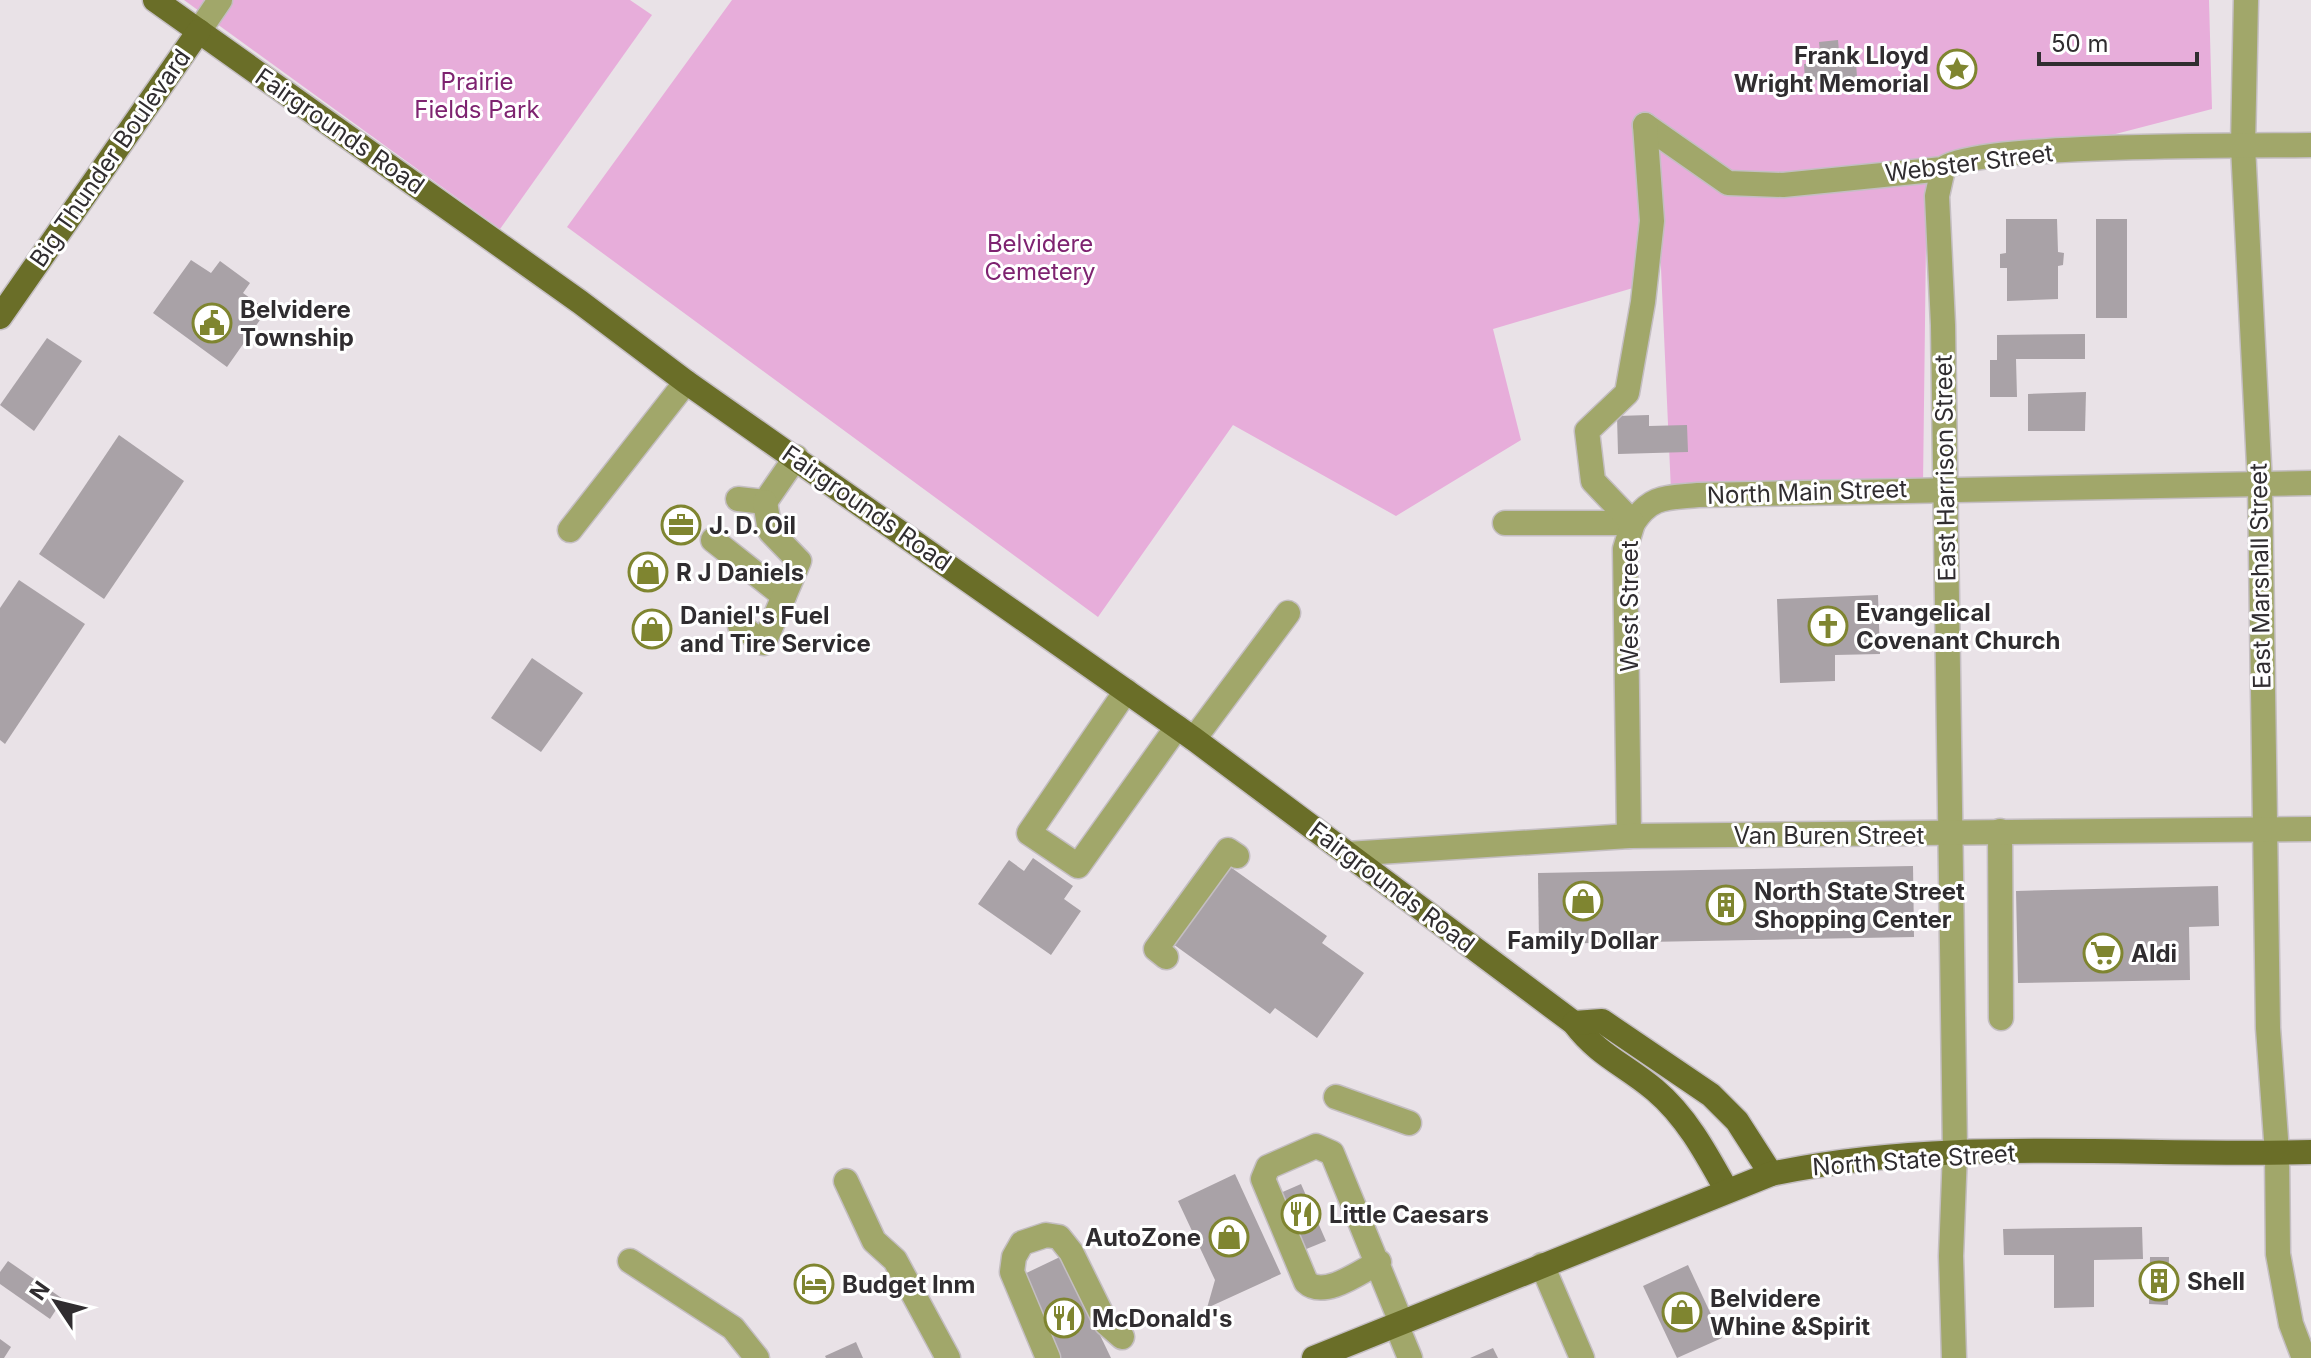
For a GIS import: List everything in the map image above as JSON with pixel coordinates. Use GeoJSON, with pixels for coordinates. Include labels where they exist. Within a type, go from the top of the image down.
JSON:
{"type":"FeatureCollection","features":[{"type":"Feature","properties":{"kind":"main road","name":"Fairgrounds Road"},"geometry":{"type":"LineString","coordinates":[[155,0],[580,302],[686,382],[1186,733],[1574,1023],[1592,1047],[1656,1091],[1677,1112],[1727,1191]]}},
{"type":"Feature","properties":{"kind":"main road","name":"Big Thunder Boulevard"},"geometry":{"type":"LineString","coordinates":[[0,317],[199,31]]}},
{"type":"Feature","properties":{"kind":"main road","name":"Fairgrounds Road"},"geometry":{"type":"LineString","coordinates":[[1574,1023],[1602,1021],[1711,1095],[1737,1121],[1771,1174]]}},
{"type":"Feature","properties":{"kind":"main road","name":"North State Street"},"geometry":{"type":"LineString","coordinates":[[1325,1356],[1398,1323],[1771,1174],[1837,1161],[1955,1152],[2311,1152]]}},
{"type":"Feature","properties":{"kind":"street","name":"Big Thunder Boulevard"},"geometry":{"type":"LineString","coordinates":[[199,31],[220,0]]}},
{"type":"Feature","properties":{"kind":"street","name":"East Marshall Street"},"geometry":{"type":"LineString","coordinates":[[2246,0],[2243,146],[2260,485],[2268,1028],[2277,1153],[2278,1254],[2291,1324],[2304,1358]]}},
{"type":"Feature","properties":{"kind":"street","name":"Webster Street"},"geometry":{"type":"LineString","coordinates":[[1645,125],[1728,183],[1783,185],[1943,169],[1963,159],[2022,152],[2311,145]]}},
{"type":"Feature","properties":{"kind":"street","name":"West Street"},"geometry":{"type":"LineString","coordinates":[[1629,836],[1625,549],[1633,523],[1593,481],[1587,431],[1627,393],[1652,221],[1645,125]]}},
{"type":"Feature","properties":{"kind":"street","name":"East Harrison Street"},"geometry":{"type":"LineString","coordinates":[[1943,169],[1937,196],[1945,487],[1955,1152],[1951,1256],[1954,1358]]}},
{"type":"Feature","properties":{"kind":"street"},"geometry":{"type":"LineString","coordinates":[[570,530],[686,382]]}},
{"type":"Feature","properties":{"kind":"street"},"geometry":{"type":"LineString","coordinates":[[740,626],[764,643],[799,561],[770,531],[765,502],[796,457]]}},
{"type":"Feature","properties":{"kind":"street","name":"North Main Street"},"geometry":{"type":"LineString","coordinates":[[1633,523],[1644,505],[1659,499],[1945,487],[2311,483]]}},
{"type":"Feature","properties":{"kind":"street"},"geometry":{"type":"LineString","coordinates":[[738,499],[765,502]]}},
{"type":"Feature","properties":{"kind":"street"},"geometry":{"type":"LineString","coordinates":[[1505,523],[1633,523]]}},
{"type":"Feature","properties":{"kind":"street"},"geometry":{"type":"LineString","coordinates":[[713,540],[784,596]]}},
{"type":"Feature","properties":{"kind":"street"},"geometry":{"type":"LineString","coordinates":[[1126,691],[1029,833],[1078,866],[1288,613]]}},
{"type":"Feature","properties":{"kind":"street","name":"Van Buren Street"},"geometry":{"type":"LineString","coordinates":[[1347,854],[1629,836],[2311,829]]}},
{"type":"Feature","properties":{"kind":"street"},"geometry":{"type":"LineString","coordinates":[[2000,831],[2001,1018]]}},
{"type":"Feature","properties":{"kind":"street"},"geometry":{"type":"LineString","coordinates":[[1166,957],[1156,949],[1228,850],[1237,856]]}},
{"type":"Feature","properties":{"kind":"street"},"geometry":{"type":"LineString","coordinates":[[1336,1097],[1409,1123]]}},
{"type":"Feature","properties":{"kind":"street"},"geometry":{"type":"LineString","coordinates":[[1379,1262],[1324,1289],[1311,1287],[1306,1282],[1263,1179],[1268,1167],[1309,1148],[1326,1148],[1332,1153],[1379,1262],[1410,1358]]}},
{"type":"Feature","properties":{"kind":"street"},"geometry":{"type":"LineString","coordinates":[[846,1181],[874,1241],[895,1260],[948,1358]]}},
{"type":"Feature","properties":{"kind":"street"},"geometry":{"type":"LineString","coordinates":[[1048,1358],[1012,1272],[1014,1257],[1022,1243],[1046,1235],[1059,1237],[1071,1252],[1106,1323],[1122,1337]]}},
{"type":"Feature","properties":{"kind":"street"},"geometry":{"type":"LineString","coordinates":[[630,1261],[733,1328],[757,1358]]}},
{"type":"Feature","properties":{"kind":"street"},"geometry":{"type":"LineString","coordinates":[[1542,1265],[1582,1358]]}},
{"type":"Feature","properties":{"kind":"green space","name":"Prairie Fields Park"},"geometry":{"type":"Polygon","coordinates":[[[184,0],[630,0],[652,15],[500,229],[184,0]]]}},
{"type":"Feature","properties":{"kind":"green space","name":"Belvidere Cemetery"},"geometry":{"type":"Polygon","coordinates":[[[732,0],[2209,0],[2212,109],[2100,138],[1927,162],[1923,484],[1671,491],[1655,134],[1633,288],[1493,329],[1521,440],[1396,516],[1233,425],[1098,617],[567,227],[732,0]]]}},
{"type":"Feature","properties":{"kind":"building"},"geometry":{"type":"Polygon","coordinates":[[[1838,40],[1840,63],[1856,62],[1857,77],[1805,81],[1804,64],[1821,63],[1819,42],[1838,40]]]}},
{"type":"Feature","properties":{"kind":"building"},"geometry":{"type":"Polygon","coordinates":[[[2006,219],[2057,219],[2058,252],[2064,253],[2063,265],[2058,266],[2058,299],[2007,301],[2007,268],[2000,268],[2000,254],[2006,253],[2006,219]]]}},
{"type":"Feature","properties":{"kind":"building"},"geometry":{"type":"Polygon","coordinates":[[[2096,219],[2127,219],[2127,318],[2096,318],[2096,219]]]}},
{"type":"Feature","properties":{"kind":"building","name":"Belvidere Township"},"geometry":{"type":"Polygon","coordinates":[[[191,260],[211,273],[220,261],[250,283],[243,293],[267,310],[227,367],[153,313],[191,260]]]}},
{"type":"Feature","properties":{"kind":"building"},"geometry":{"type":"Polygon","coordinates":[[[2085,334],[2085,359],[2016,359],[2017,397],[1990,397],[1990,360],[1997,360],[1997,335],[2085,334]]]}},
{"type":"Feature","properties":{"kind":"building"},"geometry":{"type":"Polygon","coordinates":[[[47,338],[82,361],[34,431],[0,405],[47,338]]]}},
{"type":"Feature","properties":{"kind":"building"},"geometry":{"type":"Polygon","coordinates":[[[2086,392],[2085,431],[2028,431],[2028,394],[2086,392]]]}},
{"type":"Feature","properties":{"kind":"building"},"geometry":{"type":"Polygon","coordinates":[[[1649,415],[1649,426],[1687,425],[1688,452],[1618,454],[1617,416],[1649,415]]]}},
{"type":"Feature","properties":{"kind":"building"},"geometry":{"type":"Polygon","coordinates":[[[119,435],[184,481],[104,599],[39,554],[119,435]]]}},
{"type":"Feature","properties":{"kind":"building"},"geometry":{"type":"Polygon","coordinates":[[[19,580],[85,624],[5,744],[0,740],[0,608],[19,580]]]}},
{"type":"Feature","properties":{"kind":"building","name":"Evangelical Covenant Church"},"geometry":{"type":"Polygon","coordinates":[[[1878,595],[1880,654],[1835,655],[1835,681],[1780,683],[1777,599],[1878,595]]]}},
{"type":"Feature","properties":{"kind":"building"},"geometry":{"type":"Polygon","coordinates":[[[532,658],[583,693],[541,752],[491,718],[532,658]]]}},
{"type":"Feature","properties":{"kind":"building"},"geometry":{"type":"Polygon","coordinates":[[[1033,858],[1073,886],[1064,899],[1081,911],[1051,955],[978,904],[1009,860],[1024,871],[1033,858]]]}},
{"type":"Feature","properties":{"kind":"building"},"geometry":{"type":"Polygon","coordinates":[[[1229,866],[1327,936],[1322,943],[1364,973],[1317,1038],[1275,1008],[1270,1014],[1173,944],[1229,866]]]}},
{"type":"Feature","properties":{"kind":"building","name":"North State Street Shopping Center"},"geometry":{"type":"Polygon","coordinates":[[[1913,866],[1914,937],[1539,944],[1538,873],[1913,866]]]}},
{"type":"Feature","properties":{"kind":"building","name":"Aldi"},"geometry":{"type":"Polygon","coordinates":[[[2218,886],[2219,926],[2189,927],[2190,980],[2018,983],[2016,891],[2218,886]]]}},
{"type":"Feature","properties":{"kind":"building","name":"AutoZone"},"geometry":{"type":"Polygon","coordinates":[[[1235,1174],[1281,1274],[1207,1308],[1215,1280],[1178,1201],[1235,1174]]]}},
{"type":"Feature","properties":{"kind":"building","name":"Little Caesars"},"geometry":{"type":"Polygon","coordinates":[[[1301,1184],[1326,1241],[1299,1252],[1278,1194],[1301,1184]]]}},
{"type":"Feature","properties":{"kind":"building","name":"Shell"},"geometry":{"type":"Polygon","coordinates":[[[2142,1227],[2143,1259],[2094,1260],[2094,1307],[2054,1308],[2054,1255],[2004,1255],[2003,1229],[2142,1227]]]}},
{"type":"Feature","properties":{"kind":"building","name":"McDonald's"},"geometry":{"type":"Polygon","coordinates":[[[1062,1256],[1111,1358],[1057,1358],[1018,1277],[1062,1256]]]}},
{"type":"Feature","properties":{"kind":"building","name":"Shell"},"geometry":{"type":"Polygon","coordinates":[[[2150,1257],[2169,1257],[2168,1305],[2149,1304],[2150,1257]]]}},
{"type":"Feature","properties":{"kind":"building"},"geometry":{"type":"Polygon","coordinates":[[[8,1261],[63,1299],[50,1319],[0,1284],[0,1272],[8,1261]]]}},
{"type":"Feature","properties":{"kind":"building","name":"Belvidere Whine &Spirit"},"geometry":{"type":"Polygon","coordinates":[[[1688,1265],[1722,1338],[1677,1358],[1643,1286],[1688,1265]]]}},
{"type":"Feature","properties":{"kind":"building"},"geometry":{"type":"Polygon","coordinates":[[[0,1339],[11,1347],[4,1358],[0,1358],[0,1339]]]}},
{"type":"Feature","properties":{"kind":"building"},"geometry":{"type":"Polygon","coordinates":[[[856,1342],[863,1358],[825,1356],[856,1342]]]}},
{"type":"Feature","properties":{"kind":"building"},"geometry":{"type":"Polygon","coordinates":[[[1493,1348],[1498,1358],[1470,1358],[1493,1348]]]}},
{"type":"Feature","properties":{"kind":"place","name":"Frank Lloyd Wright Memorial"},"geometry":{"type":"Point","coordinates":[1957,69]}},
{"type":"Feature","properties":{"kind":"place","name":"Belvidere Township"},"geometry":{"type":"Point","coordinates":[212,323]}},
{"type":"Feature","properties":{"kind":"place","name":"J. D. Oil"},"geometry":{"type":"Point","coordinates":[681,525]}},
{"type":"Feature","properties":{"kind":"place","name":"R J Daniels"},"geometry":{"type":"Point","coordinates":[648,572]}},
{"type":"Feature","properties":{"kind":"place","name":"Evangelical Covenant Church"},"geometry":{"type":"Point","coordinates":[1828,626]}},
{"type":"Feature","properties":{"kind":"place","name":"Daniel's Fuel and Tire Service"},"geometry":{"type":"Point","coordinates":[652,629]}},
{"type":"Feature","properties":{"kind":"place","name":"Family Dollar"},"geometry":{"type":"Point","coordinates":[1583,901]}},
{"type":"Feature","properties":{"kind":"place","name":"North State Street Shopping Center"},"geometry":{"type":"Point","coordinates":[1726,905]}},
{"type":"Feature","properties":{"kind":"place","name":"Aldi"},"geometry":{"type":"Point","coordinates":[2103,953]}},
{"type":"Feature","properties":{"kind":"place","name":"Little Caesars"},"geometry":{"type":"Point","coordinates":[1301,1214]}},
{"type":"Feature","properties":{"kind":"place","name":"AutoZone"},"geometry":{"type":"Point","coordinates":[1229,1237]}},
{"type":"Feature","properties":{"kind":"place","name":"Shell"},"geometry":{"type":"Point","coordinates":[2159,1281]}},
{"type":"Feature","properties":{"kind":"place","name":"Budget Inm"},"geometry":{"type":"Point","coordinates":[814,1284]}},
{"type":"Feature","properties":{"kind":"place","name":"Belvidere Whine &Spirit"},"geometry":{"type":"Point","coordinates":[1682,1312]}},
{"type":"Feature","properties":{"kind":"place","name":"McDonald's"},"geometry":{"type":"Point","coordinates":[1064,1318]}}]}
